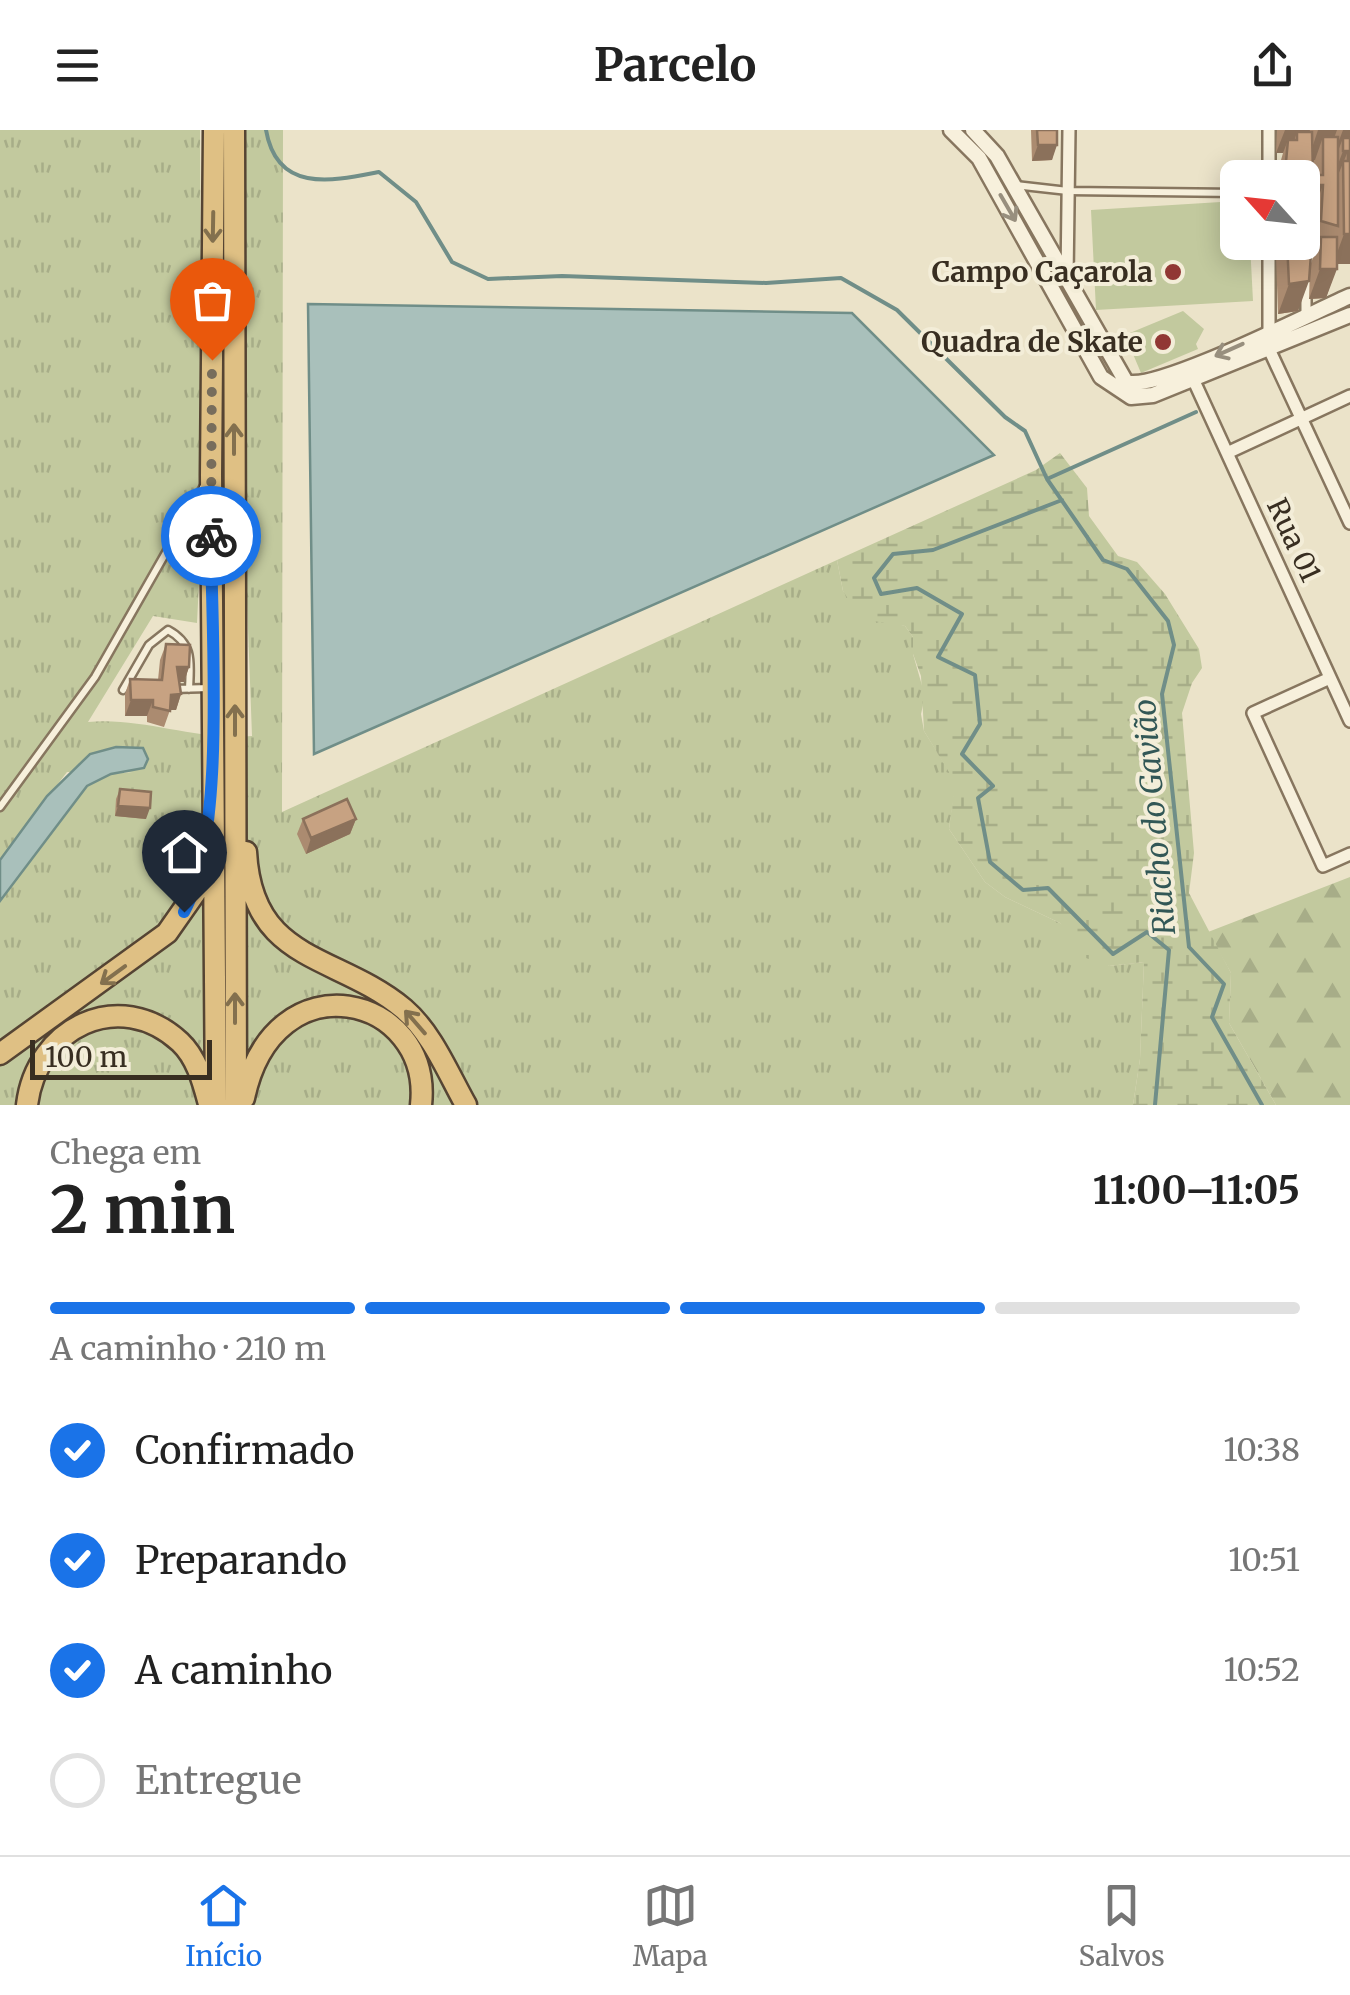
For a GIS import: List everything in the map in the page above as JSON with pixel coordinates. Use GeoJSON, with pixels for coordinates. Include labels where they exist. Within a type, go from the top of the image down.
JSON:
{"type":"FeatureCollection","features":[{"type":"Feature","properties":{"kind":"highway"},"geometry":{"type":"LineString","coordinates":[[213,1105],[214,130]]}},
{"type":"Feature","properties":{"kind":"highway"},"geometry":{"type":"LineString","coordinates":[[234,130],[235,798],[240,1105]]}},
{"type":"Feature","properties":{"kind":"highway"},"geometry":{"type":"LineString","coordinates":[[0,1054],[151,948],[184,912],[201,873],[212,775]]}},
{"type":"Feature","properties":{"kind":"highway"},"geometry":{"type":"LineString","coordinates":[[235,798],[243,818],[251,886],[264,920],[306,957],[403,1008],[425,1032],[466,1105]]}},
{"type":"Feature","properties":{"kind":"highway"},"geometry":{"type":"LineString","coordinates":[[240,1105],[255,1056],[279,1024],[301,1011],[329,1005],[361,1010],[404,1038],[422,1076],[422,1105]]}},
{"type":"Feature","properties":{"kind":"highway"},"geometry":{"type":"LineString","coordinates":[[27,1105],[36,1068],[61,1035],[87,1022],[122,1017],[140,1020],[180,1041],[202,1077],[213,1105]]}},
{"type":"Feature","properties":{"kind":"street"},"geometry":{"type":"LineString","coordinates":[[950,130],[979,158],[1101,376],[1133,391],[1153,395],[1350,316]]}},
{"type":"Feature","properties":{"kind":"street"},"geometry":{"type":"LineString","coordinates":[[972,130],[997,156],[1119,376],[1133,391]]}},
{"type":"Feature","properties":{"kind":"street"},"geometry":{"type":"LineString","coordinates":[[1068,130],[1068,278]]}},
{"type":"Feature","properties":{"kind":"street"},"geometry":{"type":"LineString","coordinates":[[1269,130],[1269,159]]}},
{"type":"Feature","properties":{"kind":"street"},"geometry":{"type":"LineString","coordinates":[[1269,260],[1269,349],[1350,524]]}},
{"type":"Feature","properties":{"kind":"street"},"geometry":{"type":"LineString","coordinates":[[1306,265],[1306,316]]}},
{"type":"Feature","properties":{"kind":"street"},"geometry":{"type":"LineString","coordinates":[[1133,391],[1350,296]]}},
{"type":"Feature","properties":{"kind":"street","name":"Rua 01"},"geometry":{"type":"LineString","coordinates":[[1194,380],[1350,721]]}},
{"type":"Feature","properties":{"kind":"street"},"geometry":{"type":"LineString","coordinates":[[1226,452],[1350,396]]}},
{"type":"Feature","properties":{"kind":"street"},"geometry":{"type":"LineString","coordinates":[[1330,678],[1254,713],[1323,866],[1350,854]]}},
{"type":"Feature","properties":{"kind":"lane"},"geometry":{"type":"LineString","coordinates":[[1269,159],[1284,158]]}},
{"type":"Feature","properties":{"kind":"lane"},"geometry":{"type":"LineString","coordinates":[[1014,184],[1068,191],[1220,193]]}},
{"type":"Feature","properties":{"kind":"lane"},"geometry":{"type":"LineString","coordinates":[[1329,305],[1330,287]]}},
{"type":"Feature","properties":{"kind":"lane"},"geometry":{"type":"LineString","coordinates":[[0,807],[96,677],[211,475]]}},
{"type":"Feature","properties":{"kind":"lane"},"geometry":{"type":"LineString","coordinates":[[140,690],[123,690],[149,645],[168,630],[182,638],[190,652],[189,689]]}},
{"type":"Feature","properties":{"kind":"lane"},"geometry":{"type":"LineString","coordinates":[[171,690],[211,688]]}},
{"type":"Feature","properties":{"kind":"green space"},"geometry":{"type":"Polygon","coordinates":[[[0,130],[200,130],[202,520],[197,623],[153,616],[88,722],[252,736],[247,601],[243,591],[243,130],[283,130],[282,812],[837,560],[843,591],[883,620],[905,626],[913,637],[913,654],[925,696],[921,714],[924,731],[956,782],[949,829],[985,882],[1005,897],[1060,923],[1109,966],[1144,962],[1140,1059],[1133,1105],[0,1105],[0,901],[87,786],[111,774],[133,772],[67,772],[0,860],[0,130]]]}},
{"type":"Feature","properties":{"kind":"green space","name":"Campo Caçarola"},"geometry":{"type":"Polygon","coordinates":[[[1220,202],[1220,260],[1251,260],[1253,301],[1096,310],[1091,210],[1220,202]]]}},
{"type":"Feature","properties":{"kind":"green space","name":"Quadra de Skate"},"geometry":{"type":"Polygon","coordinates":[[[1183,311],[1204,329],[1196,344],[1198,349],[1141,373],[1125,335],[1183,311]]]}},
{"type":"Feature","properties":{"kind":"green space"},"geometry":{"type":"Polygon","coordinates":[[[1060,453],[1087,488],[1089,516],[1118,556],[1137,562],[1165,594],[1199,649],[1202,668],[1192,683],[1182,713],[1194,853],[1189,893],[1231,973],[1229,1023],[1276,1105],[1133,1105],[1140,1059],[1144,962],[1109,966],[1083,957],[1060,923],[1005,897],[985,882],[949,829],[955,782],[924,731],[921,676],[913,654],[913,637],[905,626],[861,619],[843,591],[837,560],[1036,470],[1060,453]]]}},
{"type":"Feature","properties":{"kind":"green space"},"geometry":{"type":"Polygon","coordinates":[[[1350,877],[1350,1105],[1276,1105],[1229,1023],[1231,973],[1208,932],[1350,877]]]}},
{"type":"Feature","properties":{"kind":"water"},"geometry":{"type":"Polygon","coordinates":[[[308,304],[852,313],[994,455],[314,754],[308,304]]]}},
{"type":"Feature","properties":{"kind":"water"},"geometry":{"type":"Polygon","coordinates":[[[116,747],[143,748],[148,759],[144,768],[111,774],[87,786],[0,901],[0,860],[47,796],[90,754],[116,747]]]}},
{"type":"Feature","properties":{"kind":"building"},"geometry":{"type":"Polygon","coordinates":[[[1037,130],[1057,130],[1057,145],[1038,145],[1037,130]]]}},
{"type":"Feature","properties":{"kind":"building"},"geometry":{"type":"Polygon","coordinates":[[[1297,132],[1312,132],[1313,160],[1286,160],[1288,140],[1297,140],[1297,132]]]}},
{"type":"Feature","properties":{"kind":"building"},"geometry":{"type":"Polygon","coordinates":[[[1323,137],[1338,137],[1338,226],[1321,221],[1323,137]]]}},
{"type":"Feature","properties":{"kind":"building"},"geometry":{"type":"Polygon","coordinates":[[[1343,138],[1350,138],[1350,234],[1344,234],[1343,161],[1348,161],[1348,151],[1343,151],[1343,138]]]}},
{"type":"Feature","properties":{"kind":"building"},"geometry":{"type":"Polygon","coordinates":[[[1321,237],[1337,237],[1337,269],[1320,269],[1321,237]]]}},
{"type":"Feature","properties":{"kind":"building"},"geometry":{"type":"Polygon","coordinates":[[[1288,260],[1311,260],[1309,281],[1289,284],[1288,260]]]}},
{"type":"Feature","properties":{"kind":"building"},"geometry":{"type":"Polygon","coordinates":[[[166,644],[190,645],[189,667],[177,667],[181,694],[171,695],[170,711],[153,707],[153,700],[131,700],[130,679],[162,680],[166,644]]]}},
{"type":"Feature","properties":{"kind":"building"},"geometry":{"type":"Polygon","coordinates":[[[120,789],[151,792],[150,808],[118,806],[120,789]]]}},
{"type":"Feature","properties":{"kind":"building"},"geometry":{"type":"Polygon","coordinates":[[[347,799],[356,819],[311,838],[303,819],[347,799]]]}},
{"type":"Feature","properties":{"kind":"waterway","name":"Riacho do Gavião"},"geometry":{"type":"LineString","coordinates":[[266,130],[272,151],[294,174],[326,180],[379,172],[416,202],[452,262],[488,279],[562,276],[766,283],[841,278],[897,310],[1005,417],[1025,431],[1047,479],[1103,560],[1127,569],[1168,621],[1174,645],[1162,694],[1189,947],[1224,984],[1212,1017],[1262,1105]]}},
{"type":"Feature","properties":{"kind":"waterway"},"geometry":{"type":"LineString","coordinates":[[1047,479],[1196,412]]}},
{"type":"Feature","properties":{"kind":"waterway","name":"Riacho do Gavião"},"geometry":{"type":"LineString","coordinates":[[1062,500],[933,550],[893,554],[874,578],[881,594],[917,588],[962,614],[938,657],[975,675],[980,724],[962,754],[993,786],[978,798],[990,862],[1023,890],[1048,888],[1113,954],[1147,932],[1169,950],[1155,1105]]}},
{"type":"Feature","properties":{"kind":"way so far"},"geometry":{"type":"LineString","coordinates":[[211,536],[212,360]]}},
{"type":"Feature","properties":{"kind":"place","name":"Campo Caçarola"},"geometry":{"type":"Point","coordinates":[1173,272]}},
{"type":"Feature","properties":{"kind":"place","name":"Quadra de Skate"},"geometry":{"type":"Point","coordinates":[1163,342]}},
{"type":"Feature","properties":{"kind":"route"},"geometry":{"type":"LineString","coordinates":[[184,912],[201,873],[212,775],[211,536]]}}]}
